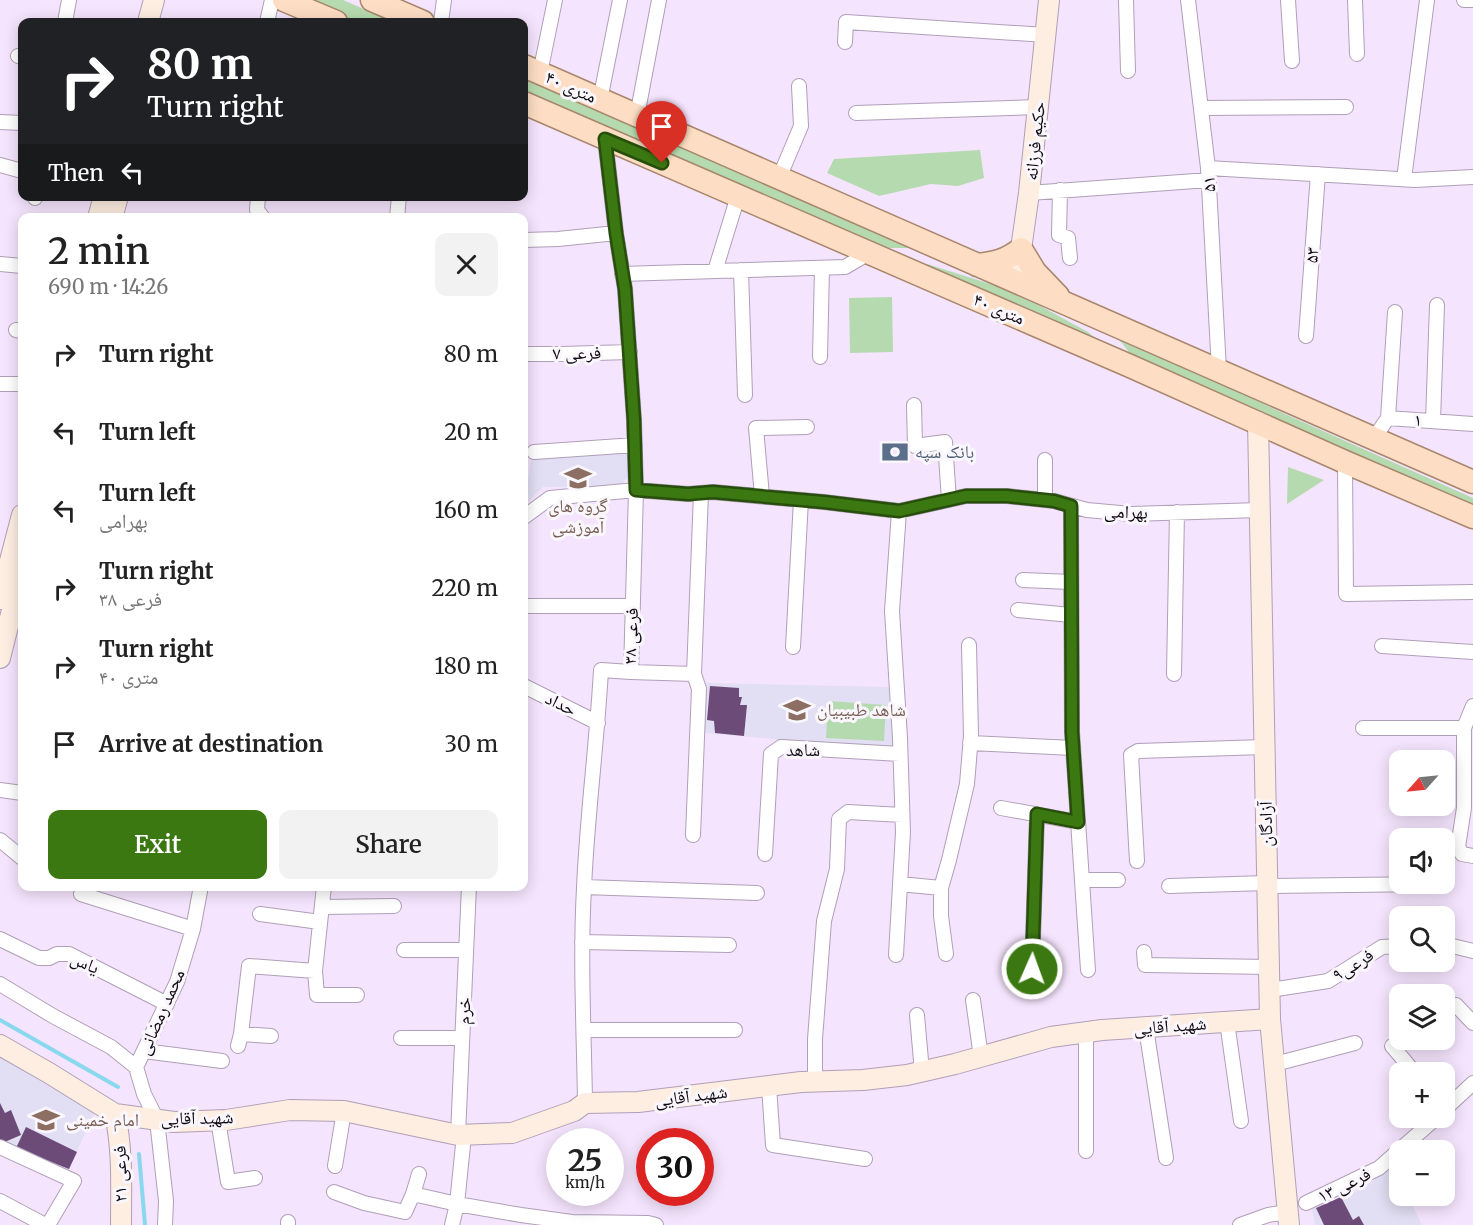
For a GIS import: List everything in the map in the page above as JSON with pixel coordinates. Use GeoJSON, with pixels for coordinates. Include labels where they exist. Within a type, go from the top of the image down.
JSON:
{"type":"FeatureCollection","features":[{"type":"Feature","properties":{"kind":"main road"},"geometry":{"type":"LineString","coordinates":[[284,0],[321,12]]}},
{"type":"Feature","properties":{"kind":"main road"},"geometry":{"type":"LineString","coordinates":[[372,0],[414,18]]}},
{"type":"Feature","properties":{"kind":"main road","name":"۴۰ متری"},"geometry":{"type":"LineString","coordinates":[[532,70],[1066,304]]}},
{"type":"Feature","properties":{"kind":"main road","name":"۴۰ متری"},"geometry":{"type":"LineString","coordinates":[[528,106],[1473,517]]}},
{"type":"Feature","properties":{"kind":"main road"},"geometry":{"type":"LineString","coordinates":[[975,265],[1007,260],[1021,249],[1035,272],[1066,304],[1473,482]]}},
{"type":"Feature","properties":{"kind":"main road"},"geometry":{"type":"LineString","coordinates":[[869,253],[928,257],[996,283],[1014,281],[1020,293],[1063,312],[1100,334],[1130,366]]}},
{"type":"Feature","properties":{"kind":"street"},"geometry":{"type":"LineString","coordinates":[[66,18],[69,0]]}},
{"type":"Feature","properties":{"kind":"street"},"geometry":{"type":"LineString","coordinates":[[149,18],[154,0]]}},
{"type":"Feature","properties":{"kind":"street"},"geometry":{"type":"LineString","coordinates":[[163,18],[168,0]]}},
{"type":"Feature","properties":{"kind":"street"},"geometry":{"type":"LineString","coordinates":[[268,18],[272,0]]}},
{"type":"Feature","properties":{"kind":"street"},"geometry":{"type":"LineString","coordinates":[[442,18],[444,0]]}},
{"type":"Feature","properties":{"kind":"street"},"geometry":{"type":"LineString","coordinates":[[532,70],[555,0]]}},
{"type":"Feature","properties":{"kind":"street"},"geometry":{"type":"LineString","coordinates":[[600,100],[620,0]]}},
{"type":"Feature","properties":{"kind":"street"},"geometry":{"type":"LineString","coordinates":[[637,116],[659,0]]}},
{"type":"Feature","properties":{"kind":"street","name":"حکیم فرزانه"},"geometry":{"type":"LineString","coordinates":[[1014,281],[1029,193],[1049,0]]}},
{"type":"Feature","properties":{"kind":"street"},"geometry":{"type":"LineString","coordinates":[[1126,0],[1128,71]]}},
{"type":"Feature","properties":{"kind":"street","name":"۵۱"},"geometry":{"type":"LineString","coordinates":[[1188,0],[1208,174],[1219,370]]}},
{"type":"Feature","properties":{"kind":"street"},"geometry":{"type":"LineString","coordinates":[[1288,0],[1292,61]]}},
{"type":"Feature","properties":{"kind":"street"},"geometry":{"type":"LineString","coordinates":[[1355,0],[1357,54]]}},
{"type":"Feature","properties":{"kind":"street"},"geometry":{"type":"LineString","coordinates":[[1404,180],[1427,0]]}},
{"type":"Feature","properties":{"kind":"street"},"geometry":{"type":"LineString","coordinates":[[1464,0],[1473,0]]}},
{"type":"Feature","properties":{"kind":"street"},"geometry":{"type":"LineString","coordinates":[[845,42],[846,22],[1046,35]]}},
{"type":"Feature","properties":{"kind":"street"},"geometry":{"type":"LineString","coordinates":[[779,178],[801,126],[799,86]]}},
{"type":"Feature","properties":{"kind":"street"},"geometry":{"type":"LineString","coordinates":[[856,113],[1038,107]]}},
{"type":"Feature","properties":{"kind":"street"},"geometry":{"type":"LineString","coordinates":[[1201,108],[1346,107]]}},
{"type":"Feature","properties":{"kind":"street"},"geometry":{"type":"LineString","coordinates":[[0,122],[18,123]]}},
{"type":"Feature","properties":{"kind":"street","name":"فرعی ۳۸"},"geometry":{"type":"LineString","coordinates":[[585,1103],[582,942],[584,887],[601,670],[631,672],[636,490],[630,351],[605,139]]}},
{"type":"Feature","properties":{"kind":"street"},"geometry":{"type":"LineString","coordinates":[[0,165],[18,170]]}},
{"type":"Feature","properties":{"kind":"street"},"geometry":{"type":"LineString","coordinates":[[1029,193],[1208,174],[1318,174],[1404,180],[1473,177]]}},
{"type":"Feature","properties":{"kind":"street","name":"۵۳"},"geometry":{"type":"LineString","coordinates":[[1306,336],[1318,174]]}},
{"type":"Feature","properties":{"kind":"street"},"geometry":{"type":"LineString","coordinates":[[1060,190],[1059,235],[1068,238],[1070,258]]}},
{"type":"Feature","properties":{"kind":"street"},"geometry":{"type":"LineString","coordinates":[[715,271],[738,196]]}},
{"type":"Feature","properties":{"kind":"street"},"geometry":{"type":"LineString","coordinates":[[528,240],[616,233]]}},
{"type":"Feature","properties":{"kind":"street"},"geometry":{"type":"LineString","coordinates":[[622,274],[845,267],[869,253]]}},
{"type":"Feature","properties":{"kind":"street"},"geometry":{"type":"LineString","coordinates":[[0,264],[18,266]]}},
{"type":"Feature","properties":{"kind":"street"},"geometry":{"type":"LineString","coordinates":[[820,357],[822,268]]}},
{"type":"Feature","properties":{"kind":"street"},"geometry":{"type":"LineString","coordinates":[[741,270],[745,395]]}},
{"type":"Feature","properties":{"kind":"street"},"geometry":{"type":"LineString","coordinates":[[1433,421],[1437,305]]}},
{"type":"Feature","properties":{"kind":"street"},"geometry":{"type":"LineString","coordinates":[[1388,418],[1395,312]]}},
{"type":"Feature","properties":{"kind":"street","name":"فرعی ۷"},"geometry":{"type":"LineString","coordinates":[[528,354],[630,351]]}},
{"type":"Feature","properties":{"kind":"street"},"geometry":{"type":"LineString","coordinates":[[0,384],[18,384]]}},
{"type":"Feature","properties":{"kind":"street"},"geometry":{"type":"LineString","coordinates":[[914,405],[915,446],[945,442],[950,500]]}},
{"type":"Feature","properties":{"kind":"street","name":"۱"},"geometry":{"type":"LineString","coordinates":[[1374,438],[1388,418],[1473,423]]}},
{"type":"Feature","properties":{"kind":"street","name":"آزادگان"},"geometry":{"type":"LineString","coordinates":[[1258,422],[1270,1019],[1288,1219]]}},
{"type":"Feature","properties":{"kind":"street"},"geometry":{"type":"LineString","coordinates":[[762,496],[756,429],[807,427]]}},
{"type":"Feature","properties":{"kind":"street"},"geometry":{"type":"LineString","coordinates":[[534,452],[635,446]]}},
{"type":"Feature","properties":{"kind":"street"},"geometry":{"type":"LineString","coordinates":[[1045,460],[1045,500]]}},
{"type":"Feature","properties":{"kind":"street"},"geometry":{"type":"LineString","coordinates":[[1345,462],[1346,594],[1473,592]]}},
{"type":"Feature","properties":{"kind":"street","name":"بهرامی"},"geometry":{"type":"LineString","coordinates":[[528,514],[550,498],[636,490],[688,494],[713,492],[899,511],[966,496],[1007,496],[1045,500],[1087,510],[1131,514],[1260,510]]}},
{"type":"Feature","properties":{"kind":"street"},"geometry":{"type":"LineString","coordinates":[[693,835],[699,689],[694,674],[701,493]]}},
{"type":"Feature","properties":{"kind":"street"},"geometry":{"type":"LineString","coordinates":[[793,647],[801,500]]}},
{"type":"Feature","properties":{"kind":"street"},"geometry":{"type":"LineString","coordinates":[[1071,506],[1073,748],[1088,970]]}},
{"type":"Feature","properties":{"kind":"street"},"geometry":{"type":"LineString","coordinates":[[896,955],[903,832],[892,611],[899,511]]}},
{"type":"Feature","properties":{"kind":"street"},"geometry":{"type":"LineString","coordinates":[[1174,674],[1177,512]]}},
{"type":"Feature","properties":{"kind":"street"},"geometry":{"type":"LineString","coordinates":[[0,599],[8,540],[18,522]]}},
{"type":"Feature","properties":{"kind":"street"},"geometry":{"type":"LineString","coordinates":[[1023,580],[1071,582]]}},
{"type":"Feature","properties":{"kind":"street"},"geometry":{"type":"LineString","coordinates":[[0,658],[18,588]]}},
{"type":"Feature","properties":{"kind":"street"},"geometry":{"type":"LineString","coordinates":[[528,606],[633,606]]}},
{"type":"Feature","properties":{"kind":"street"},"geometry":{"type":"LineString","coordinates":[[1018,610],[1071,615]]}},
{"type":"Feature","properties":{"kind":"street"},"geometry":{"type":"LineString","coordinates":[[946,954],[941,915],[941,888],[967,784],[970,743],[969,645]]}},
{"type":"Feature","properties":{"kind":"street"},"geometry":{"type":"LineString","coordinates":[[1382,646],[1473,652]]}},
{"type":"Feature","properties":{"kind":"street"},"geometry":{"type":"LineString","coordinates":[[631,672],[694,674]]}},
{"type":"Feature","properties":{"kind":"street","name":"حداد"},"geometry":{"type":"LineString","coordinates":[[528,688],[598,723]]}},
{"type":"Feature","properties":{"kind":"street"},"geometry":{"type":"LineString","coordinates":[[1473,706],[1464,728],[1469,808],[1458,847],[1462,854],[1473,856]]}},
{"type":"Feature","properties":{"kind":"street"},"geometry":{"type":"LineString","coordinates":[[1363,728],[1464,728]]}},
{"type":"Feature","properties":{"kind":"street"},"geometry":{"type":"LineString","coordinates":[[970,743],[1073,748]]}},
{"type":"Feature","properties":{"kind":"street","name":"شاهد"},"geometry":{"type":"LineString","coordinates":[[765,854],[771,754],[781,747],[900,754]]}},
{"type":"Feature","properties":{"kind":"street"},"geometry":{"type":"LineString","coordinates":[[1137,861],[1131,755],[1138,751],[1264,747]]}},
{"type":"Feature","properties":{"kind":"street"},"geometry":{"type":"LineString","coordinates":[[0,790],[18,792]]}},
{"type":"Feature","properties":{"kind":"street"},"geometry":{"type":"LineString","coordinates":[[1001,808],[1078,822]]}},
{"type":"Feature","properties":{"kind":"street"},"geometry":{"type":"LineString","coordinates":[[814,1082],[814,1039],[824,921],[837,869],[839,819],[848,812],[902,815]]}},
{"type":"Feature","properties":{"kind":"street"},"geometry":{"type":"LineString","coordinates":[[1032,969],[1037,814]]}},
{"type":"Feature","properties":{"kind":"street"},"geometry":{"type":"LineString","coordinates":[[0,840],[18,855]]}},
{"type":"Feature","properties":{"kind":"street"},"geometry":{"type":"LineString","coordinates":[[1082,880],[1118,879]]}},
{"type":"Feature","properties":{"kind":"street"},"geometry":{"type":"LineString","coordinates":[[1169,886],[1389,883]]}},
{"type":"Feature","properties":{"kind":"street"},"geometry":{"type":"LineString","coordinates":[[900,884],[941,888]]}},
{"type":"Feature","properties":{"kind":"street"},"geometry":{"type":"LineString","coordinates":[[584,887],[757,893]]}},
{"type":"Feature","properties":{"kind":"street","name":"محمد رمضانی"},"geometry":{"type":"LineString","coordinates":[[136,1067],[177,982],[193,929],[200,891]]}},
{"type":"Feature","properties":{"kind":"street"},"geometry":{"type":"LineString","coordinates":[[324,891],[315,971],[317,995],[357,994]]}},
{"type":"Feature","properties":{"kind":"street","name":"خرم"},"geometry":{"type":"LineString","coordinates":[[452,1225],[457,1204],[461,1135],[462,1038],[469,891]]}},
{"type":"Feature","properties":{"kind":"street"},"geometry":{"type":"LineString","coordinates":[[81,894],[193,929]]}},
{"type":"Feature","properties":{"kind":"street"},"geometry":{"type":"LineString","coordinates":[[322,907],[393,906]]}},
{"type":"Feature","properties":{"kind":"street"},"geometry":{"type":"LineString","coordinates":[[260,914],[320,922]]}},
{"type":"Feature","properties":{"kind":"street","name":"یاس"},"geometry":{"type":"LineString","coordinates":[[0,939],[39,958],[69,954],[167,1004]]}},
{"type":"Feature","properties":{"kind":"street"},"geometry":{"type":"LineString","coordinates":[[582,942],[729,945]]}},
{"type":"Feature","properties":{"kind":"street","name":"فرعی۹"},"geometry":{"type":"LineString","coordinates":[[1269,990],[1328,981],[1382,947],[1389,947]]}},
{"type":"Feature","properties":{"kind":"street"},"geometry":{"type":"LineString","coordinates":[[1455,947],[1473,951]]}},
{"type":"Feature","properties":{"kind":"street"},"geometry":{"type":"LineString","coordinates":[[404,950],[466,950]]}},
{"type":"Feature","properties":{"kind":"street"},"geometry":{"type":"LineString","coordinates":[[1144,952],[1145,965],[1269,967]]}},
{"type":"Feature","properties":{"kind":"street"},"geometry":{"type":"LineString","coordinates":[[271,1036],[239,1040],[249,966],[315,971]]}},
{"type":"Feature","properties":{"kind":"street"},"geometry":{"type":"LineString","coordinates":[[0,984],[111,1047],[136,1067],[144,1094],[157,1120],[165,1191],[165,1225]]}},
{"type":"Feature","properties":{"kind":"street"},"geometry":{"type":"LineString","coordinates":[[973,1000],[981,1057]]}},
{"type":"Feature","properties":{"kind":"street"},"geometry":{"type":"LineString","coordinates":[[1456,1005],[1473,1023]]}},
{"type":"Feature","properties":{"kind":"street"},"geometry":{"type":"LineString","coordinates":[[917,1015],[922,1072]]}},
{"type":"Feature","properties":{"kind":"street","name":"شهید آقایی"},"geometry":{"type":"LineString","coordinates":[[115,1114],[174,1122],[218,1120],[290,1110],[344,1111],[461,1135],[512,1132],[574,1111],[585,1103],[638,1102],[770,1086],[907,1075],[1052,1038],[1086,1032],[1270,1019]]}},
{"type":"Feature","properties":{"kind":"street"},"geometry":{"type":"LineString","coordinates":[[1227,1022],[1241,1121]]}},
{"type":"Feature","properties":{"kind":"street"},"geometry":{"type":"LineString","coordinates":[[1146,1028],[1166,1158]]}},
{"type":"Feature","properties":{"kind":"street"},"geometry":{"type":"LineString","coordinates":[[584,1030],[735,1030]]}},
{"type":"Feature","properties":{"kind":"street"},"geometry":{"type":"LineString","coordinates":[[1086,1032],[1086,1151]]}},
{"type":"Feature","properties":{"kind":"street"},"geometry":{"type":"LineString","coordinates":[[401,1038],[462,1038]]}},
{"type":"Feature","properties":{"kind":"street"},"geometry":{"type":"LineString","coordinates":[[1275,1064],[1355,1043]]}},
{"type":"Feature","properties":{"kind":"street"},"geometry":{"type":"LineString","coordinates":[[0,1045],[115,1114]]}},
{"type":"Feature","properties":{"kind":"street"},"geometry":{"type":"LineString","coordinates":[[1395,1050],[1406,1062]]}},
{"type":"Feature","properties":{"kind":"street"},"geometry":{"type":"LineString","coordinates":[[144,1051],[222,1061]]}},
{"type":"Feature","properties":{"kind":"street","name":"فرعی ۱۳"},"geometry":{"type":"LineString","coordinates":[[1455,1100],[1473,1083]]}},
{"type":"Feature","properties":{"kind":"street"},"geometry":{"type":"LineString","coordinates":[[770,1086],[773,1145],[865,1159]]}},
{"type":"Feature","properties":{"kind":"street"},"geometry":{"type":"LineString","coordinates":[[334,1166],[344,1111]]}},
{"type":"Feature","properties":{"kind":"street","name":"فرعی ۲۱"},"geometry":{"type":"LineString","coordinates":[[115,1114],[122,1177],[121,1225]]}},
{"type":"Feature","properties":{"kind":"street"},"geometry":{"type":"LineString","coordinates":[[218,1120],[228,1182],[255,1178]]}},
{"type":"Feature","properties":{"kind":"street","name":"فرعی ۱۳"},"geometry":{"type":"LineString","coordinates":[[1306,1203],[1379,1168],[1424,1128]]}},
{"type":"Feature","properties":{"kind":"street"},"geometry":{"type":"LineString","coordinates":[[0,1147],[74,1181],[46,1225],[0,1201]]}},
{"type":"Feature","properties":{"kind":"street"},"geometry":{"type":"LineString","coordinates":[[334,1192],[364,1203],[405,1212],[419,1174]]}},
{"type":"Feature","properties":{"kind":"street"},"geometry":{"type":"LineString","coordinates":[[413,1194],[520,1220],[656,1225]]}},
{"type":"Feature","properties":{"kind":"street"},"geometry":{"type":"LineString","coordinates":[[1240,1225],[1268,1215],[1288,1219],[1306,1203]]}},
{"type":"Feature","properties":{"kind":"shaded area","name":"گروه های آموزشی"},"geometry":{"type":"Polygon","coordinates":[[[629,451],[629,475],[620,486],[543,487],[528,502],[531,459],[629,451]]]}},
{"type":"Feature","properties":{"kind":"shaded area","name":"شاهد طبیبیان"},"geometry":{"type":"Polygon","coordinates":[[[705,683],[889,687],[893,749],[704,733],[705,683]]]}},
{"type":"Feature","properties":{"kind":"shaded area","name":"امام خمینی"},"geometry":{"type":"Polygon","coordinates":[[[0,1055],[96,1109],[67,1173],[0,1145],[0,1055]]]}},
{"type":"Feature","properties":{"kind":"shaded area"},"geometry":{"type":"Polygon","coordinates":[[[1389,1167],[1389,1206],[1413,1206],[1422,1225],[1315,1225],[1312,1209],[1365,1187],[1389,1167]]]}},
{"type":"Feature","properties":{"kind":"green space"},"geometry":{"type":"Polygon","coordinates":[[[316,0],[343,0],[385,18],[347,18],[314,4],[316,0]]]}},
{"type":"Feature","properties":{"kind":"green space"},"geometry":{"type":"Polygon","coordinates":[[[528,81],[799,199],[920,248],[882,248],[528,98],[528,81]]]}},
{"type":"Feature","properties":{"kind":"green space"},"geometry":{"type":"Polygon","coordinates":[[[980,150],[984,178],[958,186],[931,184],[879,196],[827,173],[834,159],[980,150]]]}},
{"type":"Feature","properties":{"kind":"green space"},"geometry":{"type":"Polygon","coordinates":[[[927,264],[997,286],[1035,303],[1088,332],[1100,342],[920,268],[927,264]]]}},
{"type":"Feature","properties":{"kind":"green space"},"geometry":{"type":"Polygon","coordinates":[[[892,297],[893,352],[850,353],[849,298],[892,297]]]}},
{"type":"Feature","properties":{"kind":"green space"},"geometry":{"type":"Polygon","coordinates":[[[1109,331],[1285,414],[1473,498],[1473,508],[1131,355],[1109,331]]]}},
{"type":"Feature","properties":{"kind":"green space"},"geometry":{"type":"Polygon","coordinates":[[[1288,467],[1324,480],[1287,504],[1288,467]]]}},
{"type":"Feature","properties":{"kind":"green space"},"geometry":{"type":"Polygon","coordinates":[[[828,701],[886,705],[884,741],[826,738],[828,701]]]}},
{"type":"Feature","properties":{"kind":"building"},"geometry":{"type":"Polygon","coordinates":[[[710,686],[739,688],[739,697],[742,697],[740,705],[747,705],[744,736],[715,733],[714,721],[707,720],[710,686]]]}},
{"type":"Feature","properties":{"kind":"building"},"geometry":{"type":"Polygon","coordinates":[[[0,1103],[5,1113],[11,1110],[21,1135],[0,1144],[0,1103]]]}},
{"type":"Feature","properties":{"kind":"building"},"geometry":{"type":"Polygon","coordinates":[[[26,1127],[77,1152],[69,1169],[16,1148],[26,1127]]]}},
{"type":"Feature","properties":{"kind":"building"},"geometry":{"type":"Polygon","coordinates":[[[1341,1197],[1353,1220],[1359,1216],[1364,1225],[1324,1225],[1316,1208],[1341,1197]]]}},
{"type":"Feature","properties":{"kind":"waterway"},"geometry":{"type":"LineString","coordinates":[[0,1020],[118,1087]]}},
{"type":"Feature","properties":{"kind":"waterway"},"geometry":{"type":"LineString","coordinates":[[139,1154],[145,1225]]}},
{"type":"Feature","properties":{"kind":"place","name":"بانک سپه"},"geometry":{"type":"Point","coordinates":[895,452]}},
{"type":"Feature","properties":{"kind":"place","name":"گروه های آموزشی"},"geometry":{"type":"Point","coordinates":[578,478]}},
{"type":"Feature","properties":{"kind":"place","name":"شاهد طبیبیان"},"geometry":{"type":"Point","coordinates":[797,710]}},
{"type":"Feature","properties":{"kind":"place","name":"امام خمینی"},"geometry":{"type":"Point","coordinates":[46,1120]}},
{"type":"Feature","properties":{"kind":"route"},"geometry":{"type":"LineString","coordinates":[[662,163],[605,139],[625,289],[634,420],[636,490],[688,494],[713,492],[899,511],[966,496],[1007,496],[1054,501],[1071,506],[1072,732],[1078,822],[1037,814],[1032,969]]}}]}
